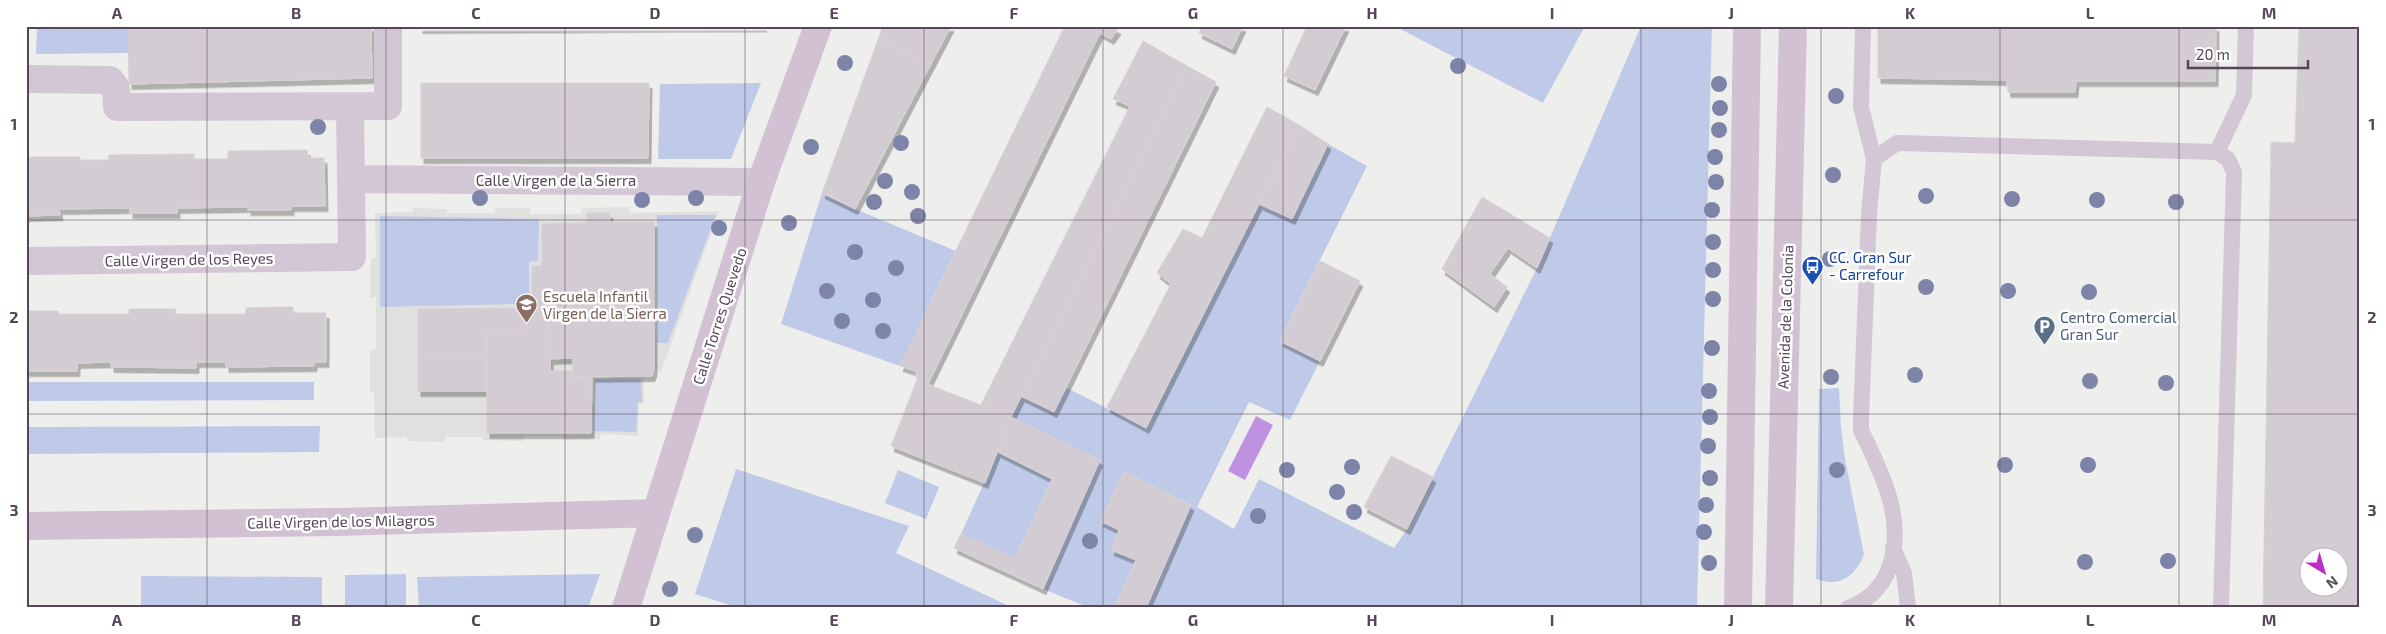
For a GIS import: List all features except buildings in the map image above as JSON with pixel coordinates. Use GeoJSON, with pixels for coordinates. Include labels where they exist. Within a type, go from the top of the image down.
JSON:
{"type":"FeatureCollection","features":[{"type":"Feature","properties":{"kind":"street"},"geometry":{"type":"LineString","coordinates":[[26,79],[105,79],[114,83],[117,107],[388,106],[388,26]]}},
{"type":"Feature","properties":{"kind":"street","name":"Calle Torres Quevedo"},"geometry":{"type":"LineString","coordinates":[[626,608],[761,182],[818,26]]}},
{"type":"Feature","properties":{"kind":"street"},"geometry":{"type":"LineString","coordinates":[[1738,608],[1747,26]]}},
{"type":"Feature","properties":{"kind":"street","name":"Avenida de la Colonia"},"geometry":{"type":"LineString","coordinates":[[1779,608],[1793,26]]}},
{"type":"Feature","properties":{"kind":"street"},"geometry":{"type":"LineString","coordinates":[[350,107],[351,179]]}},
{"type":"Feature","properties":{"kind":"street","name":"Calle Virgen de la Sierra"},"geometry":{"type":"LineString","coordinates":[[351,179],[761,182]]}},
{"type":"Feature","properties":{"kind":"street","name":"Calle Virgen de los Reyes"},"geometry":{"type":"LineString","coordinates":[[26,261],[352,257],[351,179]]}},
{"type":"Feature","properties":{"kind":"street","name":"Calle Virgen de los Milagros"},"geometry":{"type":"LineString","coordinates":[[26,526],[338,522],[656,513]]}},
{"type":"Feature","properties":{"kind":"lane"},"geometry":{"type":"LineString","coordinates":[[1848,608],[1872,596],[1882,585],[1890,571],[1894,518],[1887,490],[1861,430],[1862,347],[1874,159],[1861,107],[1862,26]]}},
{"type":"Feature","properties":{"kind":"lane"},"geometry":{"type":"LineString","coordinates":[[2217,152],[2244,95],[2246,26]]}},
{"type":"Feature","properties":{"kind":"lane"},"geometry":{"type":"LineString","coordinates":[[1874,159],[1897,143],[2217,152],[2228,159],[2234,172],[2222,608]]}},
{"type":"Feature","properties":{"kind":"lane"},"geometry":{"type":"LineString","coordinates":[[1893,548],[1904,573],[1908,608]]}},
{"type":"Feature","properties":{"kind":"shaded area"},"geometry":{"type":"Polygon","coordinates":[[[37,26],[141,26],[141,28],[128,29],[129,53],[36,54],[37,26]]]}},
{"type":"Feature","properties":{"kind":"shaded area"},"geometry":{"type":"Polygon","coordinates":[[[1404,26],[1585,26],[1543,103],[1402,30],[1404,26]]]}},
{"type":"Feature","properties":{"kind":"shaded area"},"geometry":{"type":"Polygon","coordinates":[[[1641,26],[1712,26],[1697,608],[1146,608],[1191,505],[1124,472],[1101,521],[1119,530],[1111,550],[1136,560],[1114,608],[1090,608],[1043,589],[1100,460],[1011,417],[1021,396],[1065,387],[1146,428],[1259,204],[1292,219],[1328,144],[1367,166],[1280,340],[1320,361],[1290,420],[1249,402],[1197,507],[1234,529],[1259,479],[1394,548],[1407,529],[1537,268],[1641,26]]]}},
{"type":"Feature","properties":{"kind":"shaded area"},"geometry":{"type":"Polygon","coordinates":[[[761,83],[731,159],[658,159],[660,84],[761,83]]]}},
{"type":"Feature","properties":{"kind":"shaded area"},"geometry":{"type":"Polygon","coordinates":[[[822,193],[855,209],[956,251],[900,366],[781,324],[822,193]]]}},
{"type":"Feature","properties":{"kind":"shaded area","name":"Escuela Infantil Virgen de la Sierra"},"geometry":{"type":"Polygon","coordinates":[[[629,207],[629,213],[719,211],[661,372],[654,370],[652,376],[644,377],[644,404],[639,404],[638,436],[601,434],[600,439],[563,440],[563,436],[524,436],[523,441],[483,440],[483,437],[445,437],[445,442],[407,441],[407,437],[375,438],[374,393],[370,392],[370,351],[376,349],[376,297],[370,298],[371,259],[376,257],[375,213],[413,212],[413,208],[447,209],[447,213],[494,213],[495,208],[530,208],[530,214],[581,214],[582,208],[629,207]]]}},
{"type":"Feature","properties":{"kind":"shaded area"},"geometry":{"type":"Polygon","coordinates":[[[657,215],[716,215],[668,343],[657,343],[657,215]]]}},
{"type":"Feature","properties":{"kind":"shaded area"},"geometry":{"type":"Polygon","coordinates":[[[380,216],[539,219],[538,261],[529,262],[529,298],[519,304],[380,307],[380,216]]]}},
{"type":"Feature","properties":{"kind":"shaded area"},"geometry":{"type":"Polygon","coordinates":[[[595,379],[641,379],[642,402],[638,402],[636,432],[594,431],[595,379]]]}},
{"type":"Feature","properties":{"kind":"shaded area"},"geometry":{"type":"Polygon","coordinates":[[[26,382],[314,382],[314,400],[26,401],[26,382]]]}},
{"type":"Feature","properties":{"kind":"shaded area"},"geometry":{"type":"Polygon","coordinates":[[[1839,388],[1845,459],[1864,554],[1861,562],[1852,574],[1840,581],[1832,582],[1816,579],[1819,389],[1839,388]]]}},
{"type":"Feature","properties":{"kind":"shaded area"},"geometry":{"type":"Polygon","coordinates":[[[1256,416],[1273,425],[1245,480],[1228,471],[1256,416]]]}},
{"type":"Feature","properties":{"kind":"shaded area"},"geometry":{"type":"Polygon","coordinates":[[[320,426],[319,452],[26,454],[26,427],[320,426]]]}},
{"type":"Feature","properties":{"kind":"shaded area"},"geometry":{"type":"Polygon","coordinates":[[[998,452],[1052,479],[1015,558],[961,534],[998,452]]]}},
{"type":"Feature","properties":{"kind":"shaded area"},"geometry":{"type":"Polygon","coordinates":[[[736,469],[909,526],[896,553],[1013,608],[739,608],[695,594],[736,469]]]}},
{"type":"Feature","properties":{"kind":"shaded area"},"geometry":{"type":"Polygon","coordinates":[[[898,470],[939,487],[926,519],[885,503],[898,470]]]}},
{"type":"Feature","properties":{"kind":"shaded area"},"geometry":{"type":"Polygon","coordinates":[[[406,574],[406,608],[345,608],[345,575],[406,574]]]}},
{"type":"Feature","properties":{"kind":"shaded area"},"geometry":{"type":"Polygon","coordinates":[[[600,574],[588,608],[419,608],[417,577],[600,574]]]}},
{"type":"Feature","properties":{"kind":"shaded area"},"geometry":{"type":"Polygon","coordinates":[[[141,576],[322,577],[322,608],[141,608],[141,576]]]}},
{"type":"Feature","properties":{"kind":"place","name":"CC. Gran Sur - Carrefour"},"geometry":{"type":"Point","coordinates":[1813,285]}},
{"type":"Feature","properties":{"kind":"place","name":"Escuela Infantil Virgen de la Sierra"},"geometry":{"type":"Point","coordinates":[527,324]}},
{"type":"Feature","properties":{"kind":"place","name":"Centro Comercial Gran Sur"},"geometry":{"type":"Point","coordinates":[2044,345]}}]}
